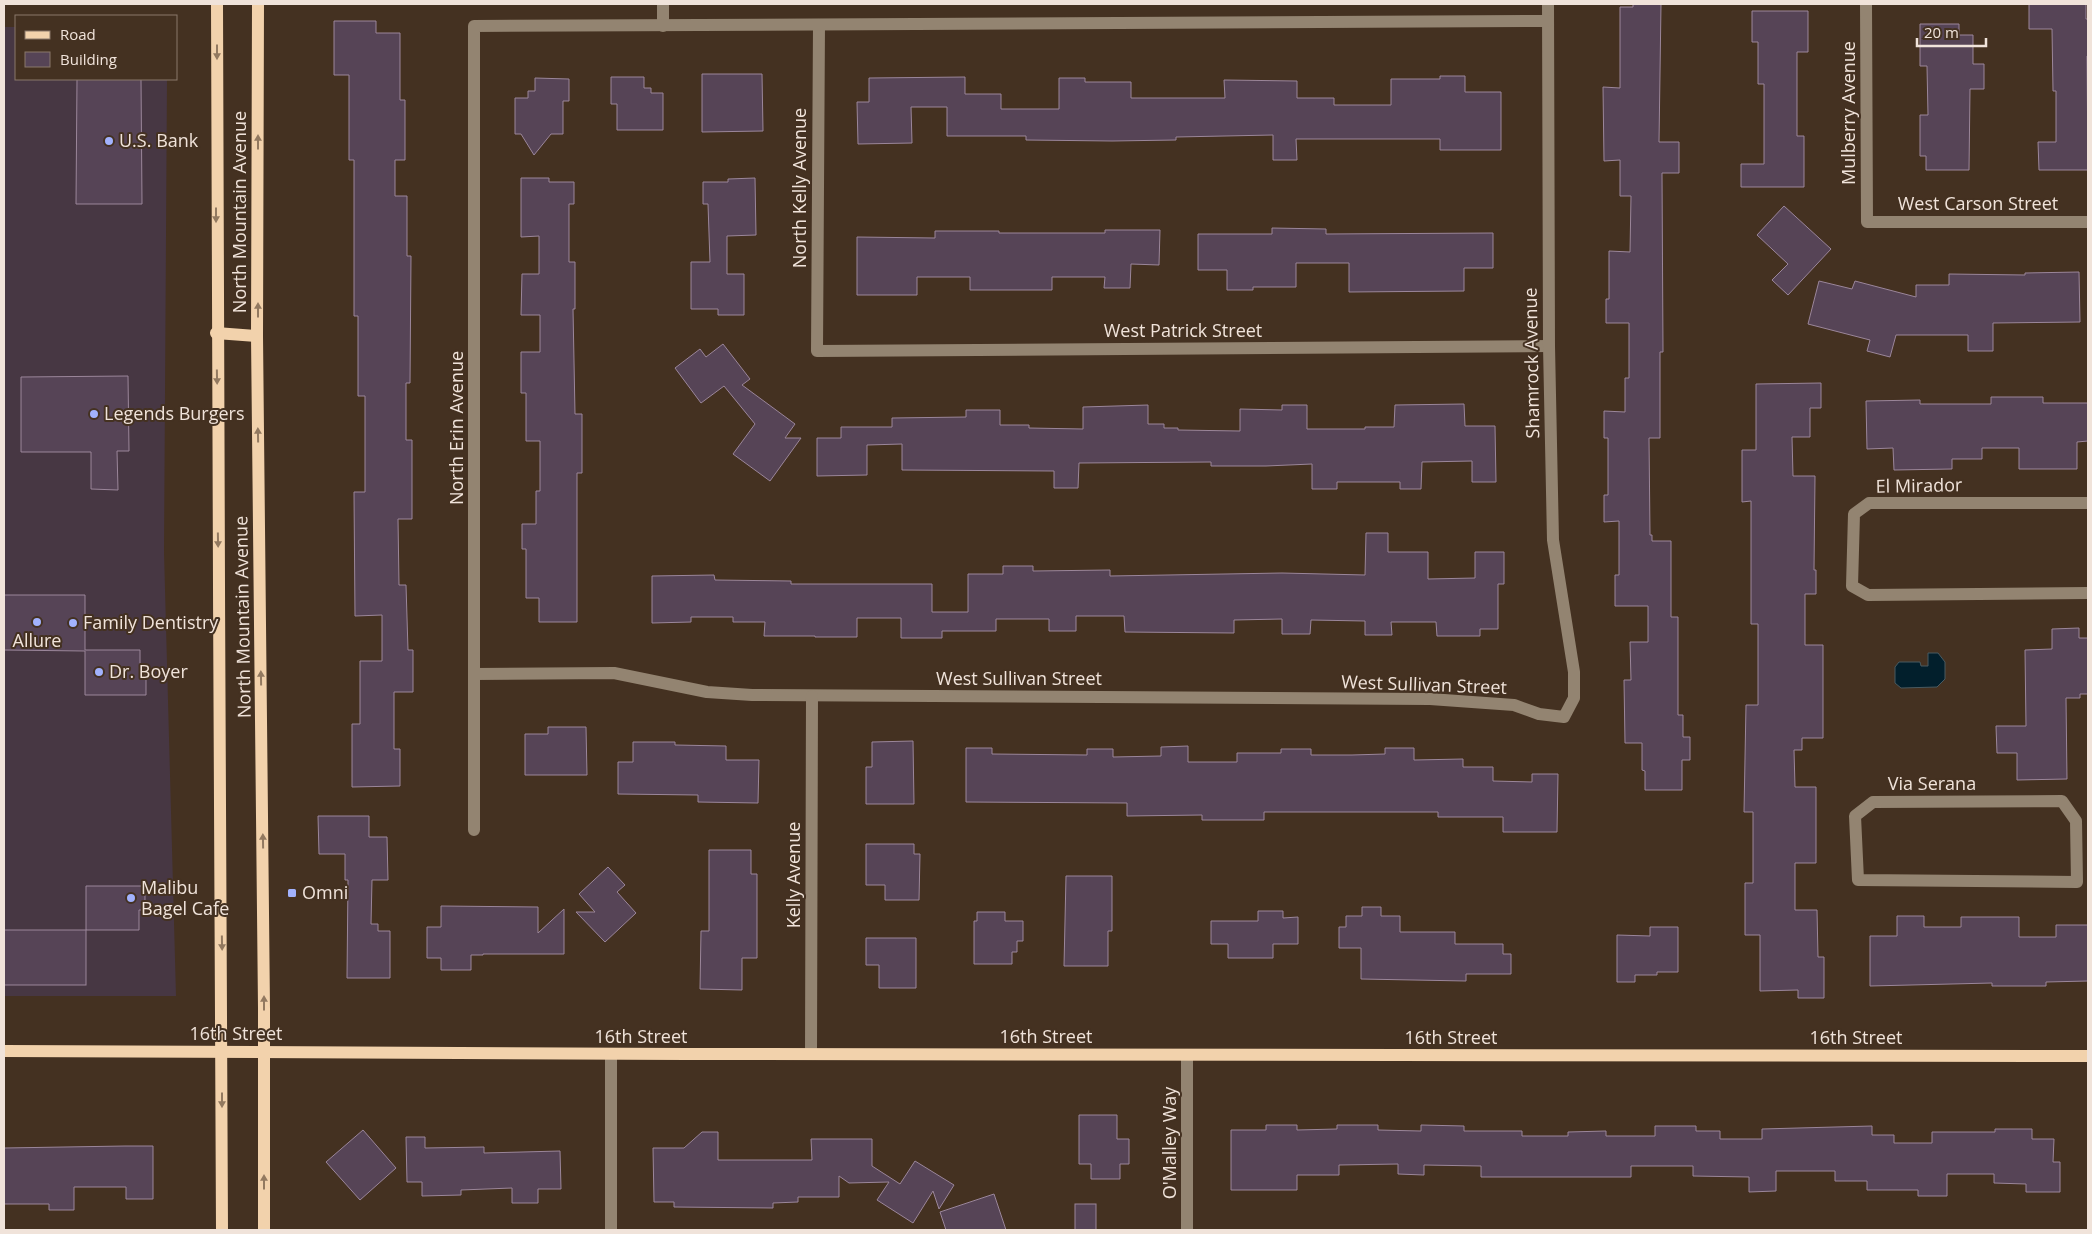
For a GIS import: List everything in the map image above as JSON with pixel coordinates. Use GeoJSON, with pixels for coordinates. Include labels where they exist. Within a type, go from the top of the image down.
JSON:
{"type":"FeatureCollection","features":[{"type":"Feature","properties":{"kind":"main road","name":"North Mountain Avenue"},"geometry":{"type":"LineString","coordinates":[[217,4],[216,333],[223,1052],[222,1230]]}},
{"type":"Feature","properties":{"kind":"main road","name":"North Mountain Avenue"},"geometry":{"type":"LineString","coordinates":[[258,4],[257,336],[264,1230]]}},
{"type":"Feature","properties":{"kind":"main road"},"geometry":{"type":"LineString","coordinates":[[216,333],[257,336]]}},
{"type":"Feature","properties":{"kind":"main road","name":"16th Street"},"geometry":{"type":"LineString","coordinates":[[4,1051],[611,1054],[2088,1056]]}},
{"type":"Feature","properties":{"kind":"street"},"geometry":{"type":"LineString","coordinates":[[662,4],[662,26],[1548,21]]}},
{"type":"Feature","properties":{"kind":"street","name":"Shamrock Avenue"},"geometry":{"type":"LineString","coordinates":[[1548,4],[1549,346],[1553,540],[1574,672],[1574,698],[1564,717]]}},
{"type":"Feature","properties":{"kind":"street","name":"Mulberry Avenue"},"geometry":{"type":"LineString","coordinates":[[1866,4],[1867,222]]}},
{"type":"Feature","properties":{"kind":"street","name":"North Kelly Avenue"},"geometry":{"type":"LineString","coordinates":[[817,351],[819,25]]}},
{"type":"Feature","properties":{"kind":"street","name":"North Erin Avenue"},"geometry":{"type":"LineString","coordinates":[[474,830],[474,26],[662,26]]}},
{"type":"Feature","properties":{"kind":"street","name":"West Carson Street"},"geometry":{"type":"LineString","coordinates":[[1867,222],[2088,222]]}},
{"type":"Feature","properties":{"kind":"street","name":"West Patrick Street"},"geometry":{"type":"LineString","coordinates":[[817,351],[1549,346]]}},
{"type":"Feature","properties":{"kind":"street","name":"El Mirador"},"geometry":{"type":"LineString","coordinates":[[2088,503],[1869,503],[1854,514],[1852,586],[1868,595],[2088,593]]}},
{"type":"Feature","properties":{"kind":"street","name":"West Sullivan Street"},"geometry":{"type":"LineString","coordinates":[[474,674],[614,673],[707,692],[752,695],[1430,699],[1514,705],[1538,714],[1564,717]]}},
{"type":"Feature","properties":{"kind":"street","name":"Kelly Avenue"},"geometry":{"type":"LineString","coordinates":[[811,1054],[812,696]]}},
{"type":"Feature","properties":{"kind":"street","name":"Via Serana"},"geometry":{"type":"LineString","coordinates":[[2062,801],[2076,821],[2083,882],[1858,880],[1855,816],[1873,802],[2062,801]]}},
{"type":"Feature","properties":{"kind":"street"},"geometry":{"type":"LineString","coordinates":[[611,1054],[611,1230]]}},
{"type":"Feature","properties":{"kind":"street","name":"O'Malley Way"},"geometry":{"type":"LineString","coordinates":[[1187,1055],[1187,1230]]}},
{"type":"Feature","properties":{"kind":"shaded area"},"geometry":{"type":"Polygon","coordinates":[[[4,27],[15,27],[15,80],[167,80],[164,552],[176,996],[4,996],[4,27]]]}},
{"type":"Feature","properties":{"kind":"water"},"geometry":{"type":"Polygon","coordinates":[[[1928,653],[1938,653],[1945,662],[1945,679],[1937,687],[1901,688],[1895,683],[1895,667],[1899,662],[1920,662],[1921,666],[1928,666],[1928,653]]]}},
{"type":"Feature","properties":{"kind":"building"},"geometry":{"type":"Polygon","coordinates":[[[1633,4],[1661,4],[1659,142],[1679,142],[1679,173],[1662,173],[1663,352],[1660,352],[1660,438],[1649,438],[1650,535],[1652,535],[1652,541],[1671,541],[1671,617],[1678,617],[1678,715],[1683,715],[1683,737],[1690,737],[1690,760],[1682,760],[1682,790],[1645,790],[1645,771],[1642,770],[1642,743],[1625,743],[1624,680],[1631,680],[1630,642],[1648,642],[1648,606],[1615,606],[1615,575],[1619,575],[1619,521],[1604,522],[1604,495],[1608,495],[1608,438],[1604,438],[1604,411],[1625,412],[1625,378],[1629,378],[1629,323],[1606,323],[1606,299],[1609,299],[1609,251],[1630,252],[1631,196],[1620,196],[1620,160],[1604,161],[1603,87],[1620,88],[1620,7],[1633,7],[1633,4]]]}},
{"type":"Feature","properties":{"kind":"building"},"geometry":{"type":"Polygon","coordinates":[[[2029,4],[2086,4],[2086,19],[2088,19],[2088,170],[2039,170],[2038,142],[2056,142],[2056,91],[2053,91],[2052,29],[2029,29],[2029,4]]]}},
{"type":"Feature","properties":{"kind":"building"},"geometry":{"type":"Polygon","coordinates":[[[1752,11],[1808,11],[1808,52],[1797,52],[1797,136],[1804,136],[1804,187],[1741,187],[1741,164],[1764,164],[1764,84],[1758,84],[1758,42],[1752,42],[1752,11]]]}},
{"type":"Feature","properties":{"kind":"building"},"geometry":{"type":"Polygon","coordinates":[[[334,21],[376,21],[376,33],[400,33],[400,100],[405,100],[405,160],[395,160],[395,196],[407,196],[407,256],[411,256],[410,383],[406,383],[406,440],[412,440],[412,519],[398,519],[399,585],[406,585],[408,650],[413,650],[413,692],[394,692],[394,749],[400,749],[400,786],[352,787],[352,724],[360,724],[360,661],[382,661],[382,615],[355,616],[354,492],[365,492],[365,396],[358,396],[358,316],[354,316],[354,160],[349,160],[349,75],[334,75],[334,21]]]}},
{"type":"Feature","properties":{"kind":"building"},"geometry":{"type":"Polygon","coordinates":[[[1920,24],[1959,24],[1959,35],[1973,35],[1973,64],[1984,64],[1984,89],[1970,89],[1969,170],[1926,170],[1926,156],[1920,156],[1920,115],[1928,115],[1927,66],[1920,66],[1920,24]]]}},
{"type":"Feature","properties":{"kind":"building"},"geometry":{"type":"Polygon","coordinates":[[[702,74],[762,74],[763,131],[702,132],[702,74]]]}},
{"type":"Feature","properties":{"kind":"building"},"geometry":{"type":"Polygon","coordinates":[[[1440,76],[1465,76],[1465,92],[1501,92],[1501,150],[1440,150],[1440,139],[1296,139],[1297,160],[1273,160],[1273,135],[1176,137],[1176,140],[1112,141],[1026,140],[1026,136],[947,136],[947,107],[911,107],[912,143],[858,144],[857,102],[869,102],[869,78],[965,77],[965,94],[1001,94],[1001,109],[1059,109],[1059,78],[1085,78],[1085,82],[1131,82],[1131,98],[1225,98],[1224,80],[1297,81],[1297,98],[1334,98],[1334,105],[1391,105],[1391,79],[1440,79],[1440,76]]]}},
{"type":"Feature","properties":{"kind":"building"},"geometry":{"type":"Polygon","coordinates":[[[611,77],[644,77],[644,88],[651,88],[651,93],[663,93],[663,130],[617,130],[617,104],[611,104],[611,77]]]}},
{"type":"Feature","properties":{"kind":"building"},"geometry":{"type":"Polygon","coordinates":[[[535,78],[569,79],[569,101],[563,101],[563,134],[551,134],[534,155],[521,134],[515,134],[515,98],[528,98],[528,91],[535,91],[535,78]]]}},
{"type":"Feature","properties":{"kind":"building","name":"U.S. Bank"},"geometry":{"type":"Polygon","coordinates":[[[77,80],[141,80],[142,204],[76,204],[77,80]]]}},
{"type":"Feature","properties":{"kind":"building"},"geometry":{"type":"Polygon","coordinates":[[[521,178],[549,178],[549,182],[574,182],[574,204],[569,204],[569,262],[575,262],[575,309],[573,309],[575,414],[582,414],[582,473],[577,473],[577,622],[539,622],[539,598],[526,598],[526,549],[522,549],[522,524],[536,524],[536,491],[540,491],[540,441],[526,441],[526,393],[521,393],[521,352],[540,352],[540,315],[521,315],[522,274],[539,274],[539,236],[521,237],[521,178]]]}},
{"type":"Feature","properties":{"kind":"building"},"geometry":{"type":"Polygon","coordinates":[[[755,178],[756,235],[727,236],[727,274],[744,274],[744,315],[718,315],[718,309],[691,309],[691,262],[710,262],[708,204],[703,204],[703,182],[728,182],[728,179],[755,178]]]}},
{"type":"Feature","properties":{"kind":"building"},"geometry":{"type":"Polygon","coordinates":[[[1784,206],[1831,249],[1788,295],[1772,280],[1788,264],[1757,235],[1784,206]]]}},
{"type":"Feature","properties":{"kind":"building"},"geometry":{"type":"Polygon","coordinates":[[[1272,228],[1326,229],[1326,234],[1493,233],[1493,268],[1464,268],[1464,291],[1349,292],[1349,263],[1296,263],[1296,287],[1253,287],[1253,290],[1227,290],[1227,270],[1198,270],[1198,234],[1272,234],[1272,228]]]}},
{"type":"Feature","properties":{"kind":"building"},"geometry":{"type":"Polygon","coordinates":[[[1105,230],[1160,230],[1159,265],[1131,264],[1130,288],[1104,288],[1105,277],[1052,277],[1052,290],[970,290],[970,277],[917,277],[917,295],[857,295],[857,237],[935,238],[935,231],[1105,233],[1105,230]]]}},
{"type":"Feature","properties":{"kind":"building"},"geometry":{"type":"Polygon","coordinates":[[[2079,272],[2080,322],[1993,323],[1993,351],[1968,351],[1968,335],[1896,335],[1890,357],[1867,351],[1870,340],[1808,324],[1819,281],[1852,289],[1855,281],[1916,297],[1916,285],[1949,285],[1949,274],[2025,275],[2025,273],[2079,272]]]}},
{"type":"Feature","properties":{"kind":"building"},"geometry":{"type":"Polygon","coordinates":[[[723,344],[750,379],[742,385],[795,424],[785,438],[801,438],[770,481],[733,454],[755,424],[724,386],[701,403],[675,368],[700,349],[706,357],[723,344]]]}},
{"type":"Feature","properties":{"kind":"building"},"geometry":{"type":"Polygon","coordinates":[[[128,376],[129,451],[117,451],[118,490],[91,489],[91,452],[21,452],[21,377],[128,376]]]}},
{"type":"Feature","properties":{"kind":"building"},"geometry":{"type":"Polygon","coordinates":[[[1821,383],[1821,408],[1810,408],[1810,437],[1792,437],[1793,476],[1815,476],[1814,570],[1816,570],[1816,594],[1805,594],[1805,645],[1823,645],[1823,738],[1802,738],[1802,750],[1794,750],[1795,787],[1816,787],[1816,863],[1795,863],[1795,910],[1817,910],[1818,957],[1824,957],[1824,998],[1798,998],[1798,990],[1760,991],[1760,935],[1745,935],[1745,883],[1753,883],[1753,812],[1744,812],[1746,705],[1758,705],[1758,624],[1751,624],[1751,501],[1742,502],[1742,450],[1756,450],[1756,384],[1821,383]]]}},
{"type":"Feature","properties":{"kind":"building"},"geometry":{"type":"Polygon","coordinates":[[[1991,397],[2043,397],[2043,403],[2088,403],[2088,441],[2077,442],[2077,469],[2019,469],[2019,448],[1982,448],[1982,459],[1952,459],[1952,469],[1894,470],[1893,448],[1867,449],[1866,401],[1920,400],[1920,404],[1991,404],[1991,397]]]}},
{"type":"Feature","properties":{"kind":"building"},"geometry":{"type":"Polygon","coordinates":[[[1464,404],[1465,426],[1495,426],[1496,482],[1472,482],[1472,461],[1422,462],[1421,489],[1400,489],[1400,482],[1337,482],[1337,489],[1312,489],[1312,464],[1211,466],[1211,462],[1079,463],[1078,488],[1054,488],[1054,471],[902,470],[902,444],[867,445],[867,475],[817,476],[817,438],[841,438],[841,427],[892,427],[892,418],[966,417],[966,410],[1000,410],[1000,425],[1029,425],[1029,428],[1083,429],[1083,407],[1148,405],[1148,424],[1164,424],[1164,428],[1178,428],[1178,430],[1240,431],[1240,409],[1282,410],[1282,405],[1307,405],[1307,429],[1365,429],[1365,427],[1394,427],[1395,405],[1464,404]]]}},
{"type":"Feature","properties":{"kind":"building"},"geometry":{"type":"Polygon","coordinates":[[[1366,533],[1388,533],[1388,552],[1428,552],[1428,579],[1475,578],[1475,552],[1504,552],[1504,584],[1498,584],[1498,629],[1480,629],[1480,636],[1437,636],[1436,622],[1391,622],[1392,635],[1365,635],[1365,621],[1311,620],[1310,634],[1282,634],[1282,619],[1234,620],[1234,633],[1125,632],[1124,616],[1076,616],[1076,631],[1049,631],[1049,619],[996,619],[996,631],[942,631],[942,638],[901,638],[901,618],[857,618],[857,637],[764,636],[765,622],[733,622],[733,617],[691,617],[691,622],[652,623],[652,576],[714,575],[715,580],[791,581],[791,584],[932,584],[932,612],[968,612],[968,574],[1003,574],[1003,566],[1033,566],[1033,571],[1110,570],[1110,576],[1282,573],[1365,575],[1366,533]]]}},
{"type":"Feature","properties":{"kind":"building"},"geometry":{"type":"Polygon","coordinates":[[[4,595],[85,595],[85,650],[140,650],[140,671],[146,671],[146,695],[85,695],[85,651],[4,650],[4,595]]]}},
{"type":"Feature","properties":{"kind":"building"},"geometry":{"type":"Polygon","coordinates":[[[2079,628],[2079,638],[2088,638],[2088,694],[2080,694],[2080,698],[2066,698],[2067,779],[2017,780],[2017,753],[1997,753],[1996,726],[2026,726],[2025,650],[2052,649],[2052,629],[2079,628]]]}},
{"type":"Feature","properties":{"kind":"building"},"geometry":{"type":"Polygon","coordinates":[[[548,727],[586,727],[587,775],[525,775],[525,734],[548,734],[548,727]]]}},
{"type":"Feature","properties":{"kind":"building"},"geometry":{"type":"Polygon","coordinates":[[[913,741],[914,804],[866,804],[866,767],[872,767],[872,742],[913,741]]]}},
{"type":"Feature","properties":{"kind":"building"},"geometry":{"type":"Polygon","coordinates":[[[633,742],[675,742],[675,745],[726,746],[726,760],[759,760],[758,803],[698,802],[698,795],[618,794],[618,762],[633,762],[633,742]]]}},
{"type":"Feature","properties":{"kind":"building"},"geometry":{"type":"Polygon","coordinates":[[[1188,746],[1188,762],[1237,762],[1237,753],[1281,753],[1281,749],[1311,749],[1311,755],[1352,755],[1385,754],[1385,748],[1414,748],[1414,760],[1463,759],[1463,767],[1493,767],[1493,781],[1532,782],[1532,774],[1558,774],[1557,832],[1503,832],[1503,817],[1438,817],[1438,812],[1264,812],[1264,820],[1202,820],[1202,815],[1127,816],[1127,803],[966,802],[966,748],[992,748],[992,754],[1087,755],[1087,749],[1113,749],[1113,757],[1161,756],[1161,747],[1188,746]]]}},
{"type":"Feature","properties":{"kind":"building"},"geometry":{"type":"Polygon","coordinates":[[[318,816],[369,816],[369,837],[387,837],[388,880],[372,880],[371,924],[378,924],[378,931],[390,931],[390,978],[347,978],[348,880],[345,880],[345,854],[319,854],[318,816]]]}},
{"type":"Feature","properties":{"kind":"building"},"geometry":{"type":"Polygon","coordinates":[[[866,844],[914,844],[914,854],[920,854],[919,900],[885,900],[885,885],[866,885],[866,844]]]}},
{"type":"Feature","properties":{"kind":"building"},"geometry":{"type":"Polygon","coordinates":[[[709,850],[751,850],[751,874],[757,874],[757,958],[742,958],[742,990],[700,989],[701,931],[709,931],[709,850]]]}},
{"type":"Feature","properties":{"kind":"building"},"geometry":{"type":"Polygon","coordinates":[[[608,867],[625,885],[617,892],[636,913],[605,942],[576,912],[595,912],[579,894],[608,867]]]}},
{"type":"Feature","properties":{"kind":"building"},"geometry":{"type":"Polygon","coordinates":[[[1066,876],[1112,876],[1112,931],[1108,931],[1108,966],[1064,966],[1066,876]]]}},
{"type":"Feature","properties":{"kind":"building"},"geometry":{"type":"Polygon","coordinates":[[[86,886],[145,886],[145,910],[139,910],[139,930],[86,930],[86,886]]]}},
{"type":"Feature","properties":{"kind":"building"},"geometry":{"type":"Polygon","coordinates":[[[441,906],[538,907],[538,933],[564,909],[564,954],[471,955],[471,970],[441,970],[441,958],[427,958],[427,927],[441,927],[441,906]]]}},
{"type":"Feature","properties":{"kind":"building"},"geometry":{"type":"Polygon","coordinates":[[[1362,907],[1381,907],[1381,916],[1400,916],[1400,932],[1455,932],[1455,944],[1503,944],[1503,954],[1511,954],[1511,974],[1466,974],[1466,981],[1361,979],[1361,948],[1339,948],[1339,927],[1346,927],[1346,916],[1362,916],[1362,907]]]}},
{"type":"Feature","properties":{"kind":"building"},"geometry":{"type":"Polygon","coordinates":[[[1258,911],[1283,911],[1283,918],[1298,917],[1298,944],[1273,944],[1273,958],[1228,958],[1228,944],[1211,944],[1211,921],[1258,921],[1258,911]]]}},
{"type":"Feature","properties":{"kind":"building"},"geometry":{"type":"Polygon","coordinates":[[[977,912],[1005,912],[1005,921],[1023,921],[1023,941],[1017,941],[1017,952],[1012,952],[1012,964],[974,964],[974,921],[977,921],[977,912]]]}},
{"type":"Feature","properties":{"kind":"building"},"geometry":{"type":"Polygon","coordinates":[[[1897,916],[1924,916],[1924,927],[1961,927],[1961,917],[2019,917],[2019,937],[2056,937],[2056,925],[2088,925],[2088,981],[2046,982],[2046,986],[1992,986],[1992,983],[1870,986],[1870,936],[1897,936],[1897,916]]]}},
{"type":"Feature","properties":{"kind":"building"},"geometry":{"type":"Polygon","coordinates":[[[1650,927],[1678,927],[1678,972],[1657,972],[1657,975],[1635,975],[1635,982],[1617,982],[1617,935],[1650,936],[1650,927]]]}},
{"type":"Feature","properties":{"kind":"building"},"geometry":{"type":"Polygon","coordinates":[[[4,930],[86,930],[86,985],[4,985],[4,930]]]}},
{"type":"Feature","properties":{"kind":"building"},"geometry":{"type":"Polygon","coordinates":[[[866,938],[916,938],[916,988],[879,988],[879,965],[866,965],[866,938]]]}},
{"type":"Feature","properties":{"kind":"building"},"geometry":{"type":"Polygon","coordinates":[[[1079,1115],[1117,1115],[1117,1139],[1129,1139],[1129,1164],[1120,1164],[1120,1179],[1091,1179],[1091,1164],[1079,1164],[1079,1115]]]}},
{"type":"Feature","properties":{"kind":"building"},"geometry":{"type":"Polygon","coordinates":[[[1266,1125],[1297,1125],[1297,1130],[1337,1129],[1337,1125],[1378,1125],[1378,1130],[1421,1131],[1421,1125],[1464,1126],[1464,1131],[1522,1131],[1522,1136],[1568,1136],[1568,1132],[1606,1131],[1606,1136],[1655,1136],[1655,1126],[1696,1126],[1696,1131],[1720,1131],[1720,1139],[1762,1139],[1762,1129],[1872,1126],[1872,1135],[1894,1135],[1894,1143],[1932,1143],[1932,1132],[1995,1132],[1995,1129],[2032,1129],[2032,1139],[2054,1139],[2053,1162],[2060,1162],[2060,1192],[2026,1192],[2026,1184],[1994,1183],[1994,1174],[1947,1174],[1947,1196],[1918,1196],[1918,1190],[1867,1190],[1867,1181],[1835,1181],[1835,1171],[1776,1171],[1776,1191],[1749,1192],[1749,1177],[1693,1176],[1693,1166],[1631,1166],[1631,1177],[1481,1177],[1481,1166],[1424,1165],[1424,1175],[1398,1174],[1398,1164],[1339,1165],[1339,1175],[1297,1175],[1297,1190],[1231,1190],[1231,1130],[1266,1130],[1266,1125]]]}},
{"type":"Feature","properties":{"kind":"building"},"geometry":{"type":"Polygon","coordinates":[[[363,1130],[396,1168],[360,1200],[326,1162],[363,1130]]]}},
{"type":"Feature","properties":{"kind":"building"},"geometry":{"type":"Polygon","coordinates":[[[702,1132],[718,1132],[718,1160],[812,1160],[811,1139],[872,1139],[872,1166],[900,1184],[915,1161],[954,1185],[939,1209],[933,1191],[913,1223],[877,1200],[889,1182],[849,1183],[839,1176],[839,1197],[798,1197],[798,1202],[773,1203],[773,1208],[674,1207],[674,1202],[654,1202],[653,1148],[684,1148],[702,1132]]]}},
{"type":"Feature","properties":{"kind":"building"},"geometry":{"type":"Polygon","coordinates":[[[406,1137],[425,1137],[425,1148],[484,1147],[484,1153],[560,1151],[561,1189],[538,1189],[538,1203],[512,1203],[512,1188],[461,1190],[461,1195],[422,1196],[422,1182],[407,1182],[406,1137]]]}},
{"type":"Feature","properties":{"kind":"building"},"geometry":{"type":"Polygon","coordinates":[[[153,1146],[153,1199],[126,1199],[126,1187],[74,1187],[74,1210],[49,1210],[49,1204],[4,1204],[4,1148],[153,1146]]]}},
{"type":"Feature","properties":{"kind":"building"},"geometry":{"type":"Polygon","coordinates":[[[994,1194],[1006,1230],[946,1230],[940,1212],[994,1194]]]}},
{"type":"Feature","properties":{"kind":"building"},"geometry":{"type":"Polygon","coordinates":[[[1075,1204],[1096,1204],[1096,1230],[1075,1230],[1075,1204]]]}},
{"type":"Feature","properties":{"kind":"place","name":"U.S. Bank"},"geometry":{"type":"Point","coordinates":[109,141]}},
{"type":"Feature","properties":{"kind":"place","name":"Legends Burgers"},"geometry":{"type":"Point","coordinates":[94,414]}},
{"type":"Feature","properties":{"kind":"place","name":"Allure"},"geometry":{"type":"Point","coordinates":[37,622]}},
{"type":"Feature","properties":{"kind":"place","name":"Family Dentistry"},"geometry":{"type":"Point","coordinates":[73,623]}},
{"type":"Feature","properties":{"kind":"place","name":"Dr. Boyer"},"geometry":{"type":"Point","coordinates":[99,672]}},
{"type":"Feature","properties":{"kind":"place","name":"Omni"},"geometry":{"type":"Point","coordinates":[292,893]}},
{"type":"Feature","properties":{"kind":"place","name":"Malibu Bagel Cafe"},"geometry":{"type":"Point","coordinates":[131,898]}}]}
